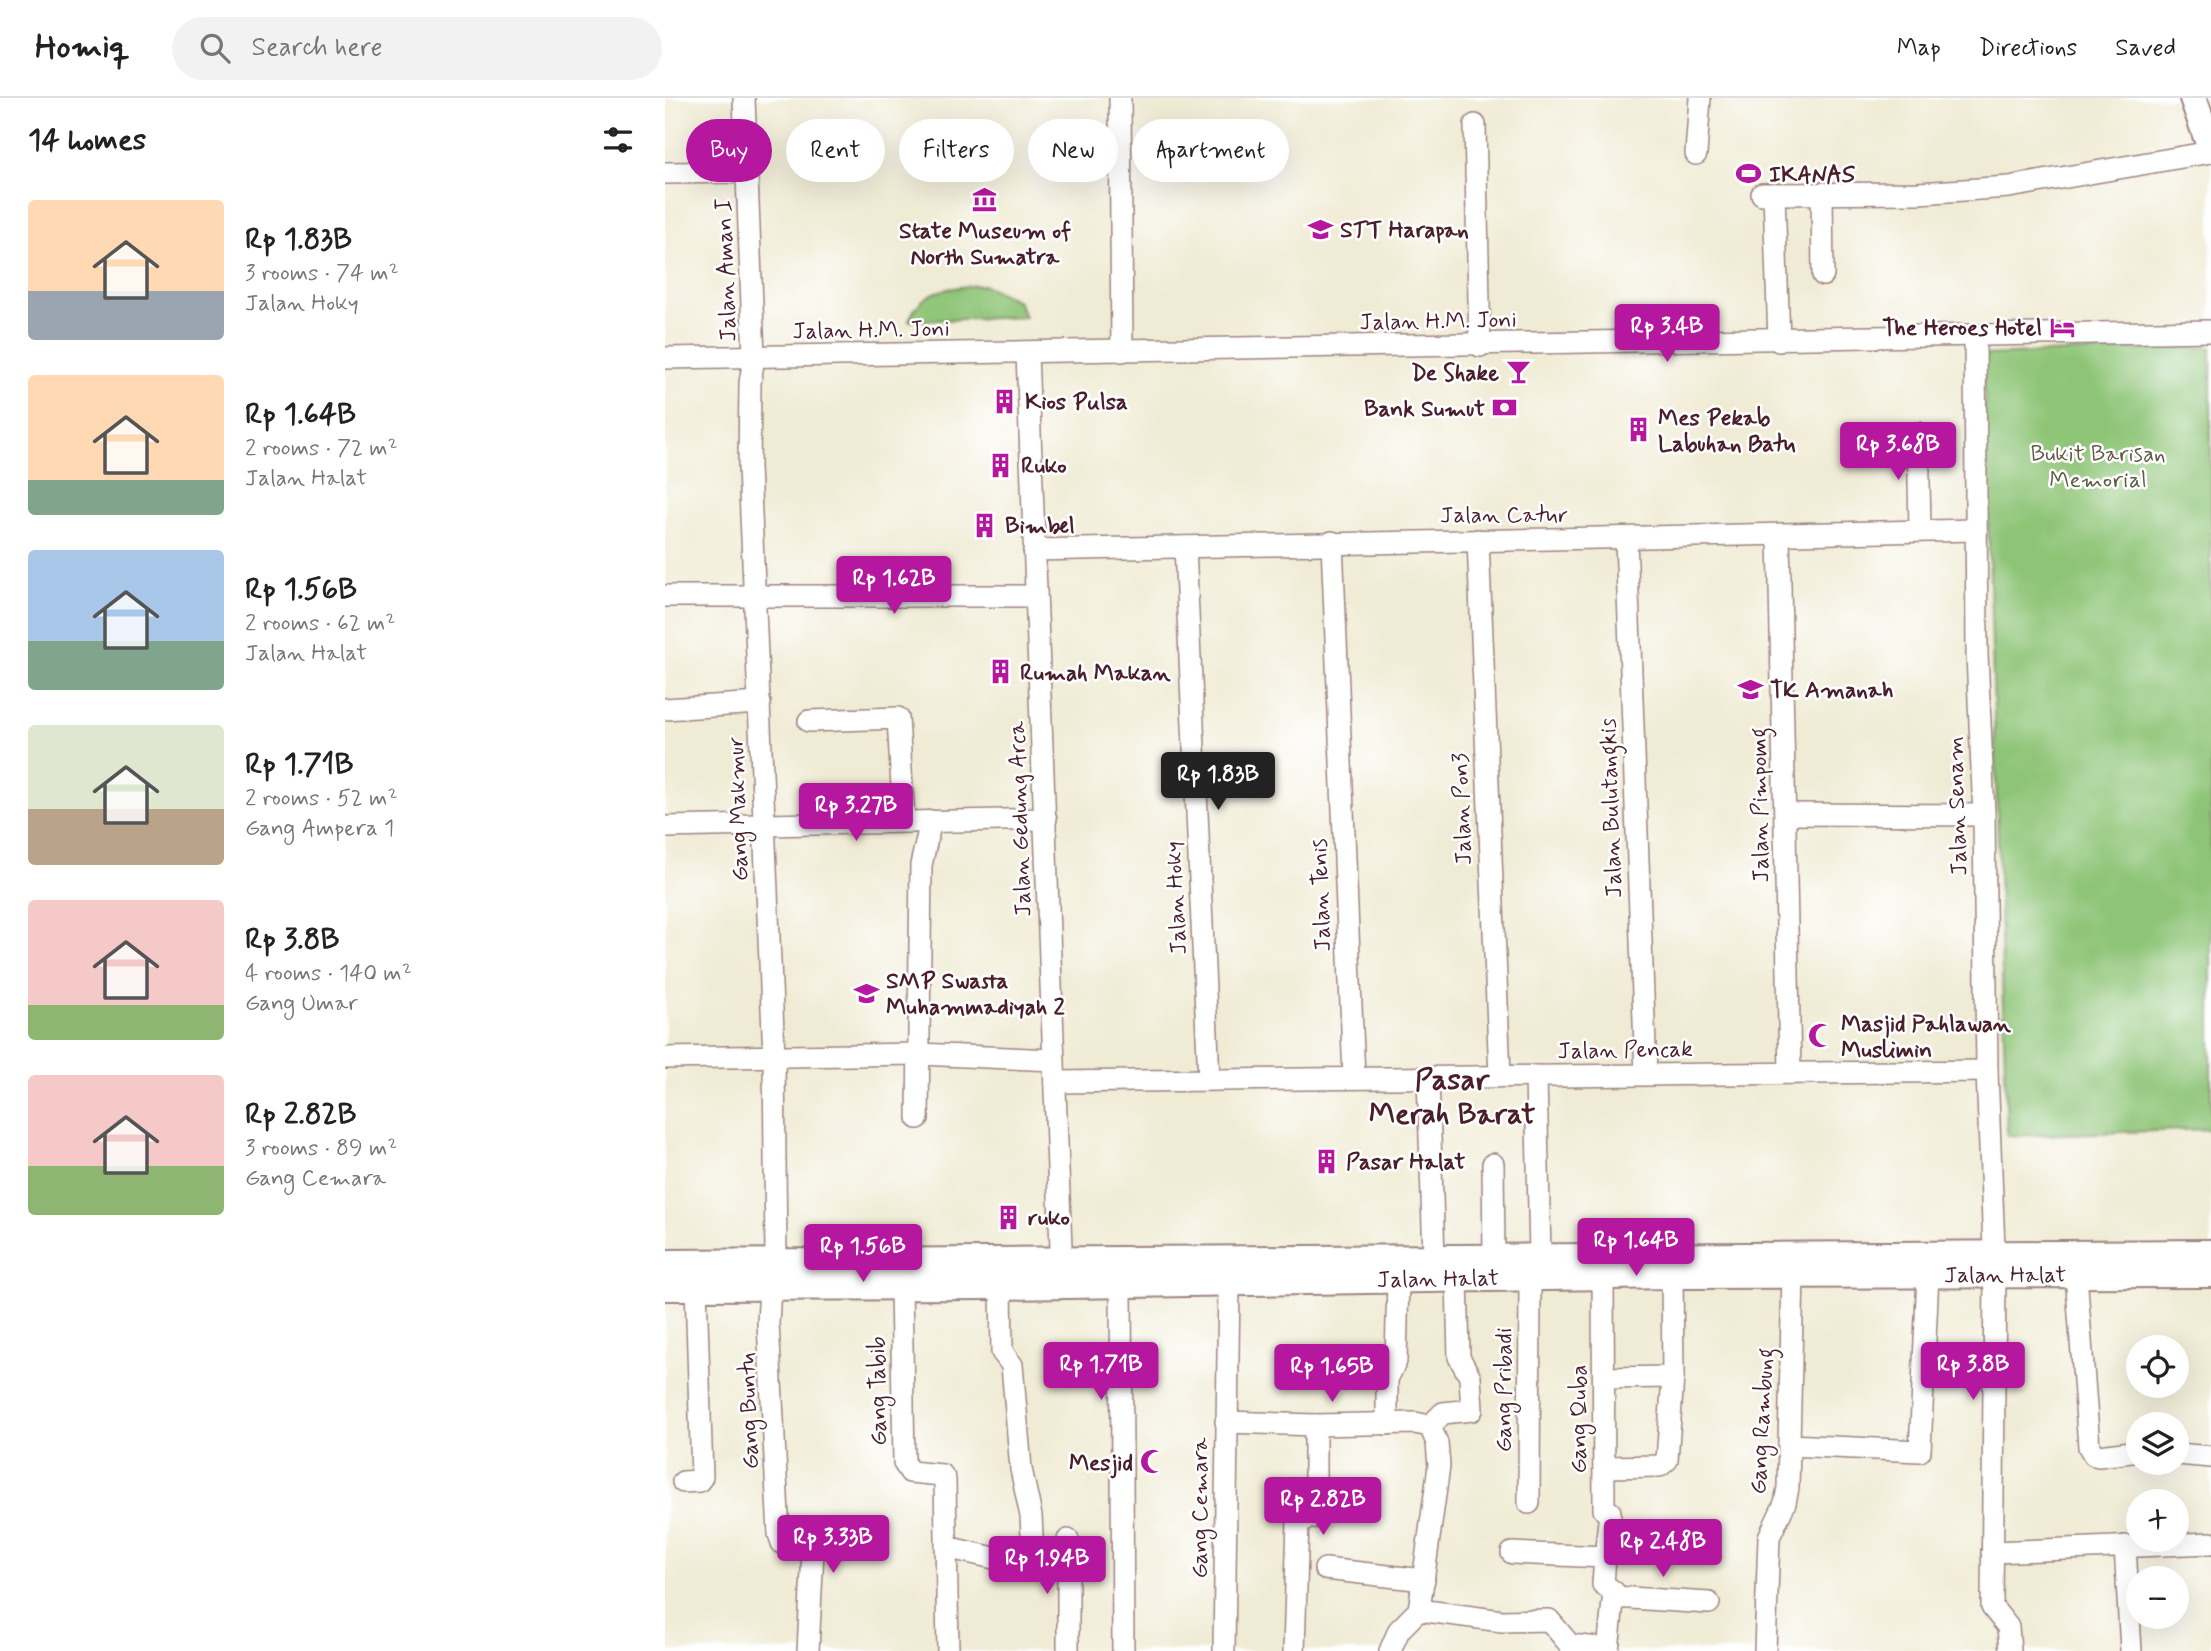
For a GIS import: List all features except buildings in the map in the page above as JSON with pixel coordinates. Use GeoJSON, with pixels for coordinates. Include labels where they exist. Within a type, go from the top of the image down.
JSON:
{"type":"FeatureCollection","features":[{"type":"Feature","properties":{"kind":"main road"},"geometry":{"type":"LineString","coordinates":[[2193,98],[2211,150]]}},
{"type":"Feature","properties":{"kind":"main road","name":"Jalan Halat"},"geometry":{"type":"LineString","coordinates":[[665,1287],[1002,1286],[1062,1273],[1121,1283],[1398,1280],[1457,1278],[1535,1266],[1995,1263],[2211,1253]]}},
{"type":"Feature","properties":{"kind":"main road","name":"Jalan Halat"},"geometry":{"type":"LineString","coordinates":[[665,1264],[776,1260],[1062,1273],[1495,1256],[1535,1266],[1603,1275],[1928,1274],[1995,1263],[2076,1274],[2211,1274]]}},
{"type":"Feature","properties":{"kind":"street","name":"Jalan Aman I"},"geometry":{"type":"LineString","coordinates":[[744,98],[745,119]]}},
{"type":"Feature","properties":{"kind":"street"},"geometry":{"type":"LineString","coordinates":[[1120,98],[1122,351]]}},
{"type":"Feature","properties":{"kind":"street"},"geometry":{"type":"LineString","coordinates":[[1696,154],[1700,98]]}},
{"type":"Feature","properties":{"kind":"street"},"geometry":{"type":"LineString","coordinates":[[1475,125],[1480,346]]}},
{"type":"Feature","properties":{"kind":"street"},"geometry":{"type":"LineString","coordinates":[[1779,341],[1768,194],[1918,193],[2009,187],[2211,150]]}},
{"type":"Feature","properties":{"kind":"street"},"geometry":{"type":"LineString","coordinates":[[665,173],[686,173]]}},
{"type":"Feature","properties":{"kind":"street","name":"Jalan Aman I"},"geometry":{"type":"LineString","coordinates":[[748,182],[754,357]]}},
{"type":"Feature","properties":{"kind":"street"},"geometry":{"type":"LineString","coordinates":[[1822,193],[1823,275]]}},
{"type":"Feature","properties":{"kind":"street","name":"Jalan H.M. Joni"},"geometry":{"type":"LineString","coordinates":[[665,358],[1779,341],[2211,331]]}},
{"type":"Feature","properties":{"kind":"street","name":"Jalan Senam"},"geometry":{"type":"LineString","coordinates":[[1975,336],[1976,530],[1984,815],[1987,1071],[1995,1263],[1992,1607],[2008,1627],[2010,1651]]}},
{"type":"Feature","properties":{"kind":"street","name":"Jalan Gedung Arca"},"geometry":{"type":"LineString","coordinates":[[1027,353],[1062,1273]]}},
{"type":"Feature","properties":{"kind":"street","name":"Gang Makmur"},"geometry":{"type":"LineString","coordinates":[[754,357],[749,421],[753,595],[760,703],[773,1056],[776,1260]]}},
{"type":"Feature","properties":{"kind":"street"},"geometry":{"type":"LineString","coordinates":[[1918,433],[1920,530]]}},
{"type":"Feature","properties":{"kind":"street","name":"Jalan Catur"},"geometry":{"type":"LineString","coordinates":[[1034,550],[1976,530]]}},
{"type":"Feature","properties":{"kind":"street","name":"Jalan Pimpomg"},"geometry":{"type":"LineString","coordinates":[[1779,535],[1790,1073]]}},
{"type":"Feature","properties":{"kind":"street","name":"Jalan Bulutangkis"},"geometry":{"type":"LineString","coordinates":[[1626,539],[1646,1074]]}},
{"type":"Feature","properties":{"kind":"street","name":"Jalan Pon3"},"geometry":{"type":"LineString","coordinates":[[1478,540],[1500,1076]]}},
{"type":"Feature","properties":{"kind":"street","name":"Jalan Tenis"},"geometry":{"type":"LineString","coordinates":[[1332,542],[1354,1077]]}},
{"type":"Feature","properties":{"kind":"street","name":"Jalan Hoky"},"geometry":{"type":"LineString","coordinates":[[1185,547],[1209,1079]]}},
{"type":"Feature","properties":{"kind":"street"},"geometry":{"type":"LineString","coordinates":[[665,596],[1035,596]]}},
{"type":"Feature","properties":{"kind":"street"},"geometry":{"type":"LineString","coordinates":[[665,709],[760,703]]}},
{"type":"Feature","properties":{"kind":"street"},"geometry":{"type":"LineString","coordinates":[[809,721],[898,718],[904,822]]}},
{"type":"Feature","properties":{"kind":"street"},"geometry":{"type":"LineString","coordinates":[[1786,814],[1984,815]]}},
{"type":"Feature","properties":{"kind":"street"},"geometry":{"type":"LineString","coordinates":[[665,827],[1046,819]]}},
{"type":"Feature","properties":{"kind":"street"},"geometry":{"type":"LineString","coordinates":[[918,1118],[921,865],[931,821]]}},
{"type":"Feature","properties":{"kind":"street"},"geometry":{"type":"LineString","coordinates":[[665,1058],[919,1054],[1054,1060]]}},
{"type":"Feature","properties":{"kind":"street","name":"Jalan Pencak"},"geometry":{"type":"LineString","coordinates":[[1055,1082],[1987,1071]]}},
{"type":"Feature","properties":{"kind":"street","name":"Gang Pribadi"},"geometry":{"type":"LineString","coordinates":[[1529,1503],[1535,1266],[1536,1076]]}},
{"type":"Feature","properties":{"kind":"street"},"geometry":{"type":"LineString","coordinates":[[1428,1077],[1434,1257]]}},
{"type":"Feature","properties":{"kind":"street"},"geometry":{"type":"LineString","coordinates":[[1493,1164],[1495,1256]]}},
{"type":"Feature","properties":{"kind":"street","name":"Gang Rambung"},"geometry":{"type":"LineString","coordinates":[[1765,1651],[1769,1537],[1785,1503],[1793,1274]]}},
{"type":"Feature","properties":{"kind":"street"},"geometry":{"type":"LineString","coordinates":[[1789,1445],[1916,1452],[1921,1447],[1928,1274]]}},
{"type":"Feature","properties":{"kind":"street"},"geometry":{"type":"LineString","coordinates":[[2076,1274],[2089,1447],[2094,1455],[2099,1456],[2126,1453]]}},
{"type":"Feature","properties":{"kind":"street","name":"Gang Quba"},"geometry":{"type":"LineString","coordinates":[[1603,1275],[1604,1510],[1610,1512],[1603,1584],[1614,1592],[1614,1597]]}},
{"type":"Feature","properties":{"kind":"street"},"geometry":{"type":"LineString","coordinates":[[1605,1466],[1664,1464],[1668,1453],[1673,1377],[1672,1275]]}},
{"type":"Feature","properties":{"kind":"street"},"geometry":{"type":"LineString","coordinates":[[1430,1426],[1443,1413],[1472,1410],[1470,1377],[1459,1357],[1457,1278]]}},
{"type":"Feature","properties":{"kind":"street"},"geometry":{"type":"LineString","coordinates":[[1387,1424],[1387,1379],[1396,1361],[1398,1280]]}},
{"type":"Feature","properties":{"kind":"street","name":"Gang Cemara"},"geometry":{"type":"LineString","coordinates":[[1224,1651],[1229,1282]]}},
{"type":"Feature","properties":{"kind":"street"},"geometry":{"type":"LineString","coordinates":[[1121,1283],[1123,1651]]}},
{"type":"Feature","properties":{"kind":"street","name":"Gang Tabib"},"geometry":{"type":"LineString","coordinates":[[901,1286],[904,1463],[911,1472],[942,1475],[945,1480],[946,1547]]}},
{"type":"Feature","properties":{"kind":"street"},"geometry":{"type":"LineString","coordinates":[[948,1651],[946,1547],[994,1558],[1032,1558],[1031,1516],[1021,1469],[1012,1365],[1002,1352],[1002,1286]]}},
{"type":"Feature","properties":{"kind":"street","name":"Gang Buntu"},"geometry":{"type":"LineString","coordinates":[[683,1482],[699,1481],[702,1477],[696,1287]]}},
{"type":"Feature","properties":{"kind":"street","name":"Gang Buntu"},"geometry":{"type":"LineString","coordinates":[[770,1287],[768,1323],[779,1534],[782,1543],[806,1545],[813,1551],[808,1651]]}},
{"type":"Feature","properties":{"kind":"street"},"geometry":{"type":"LineString","coordinates":[[1604,1378],[1673,1377]]}},
{"type":"Feature","properties":{"kind":"street"},"geometry":{"type":"LineString","coordinates":[[1226,1422],[1315,1425],[1415,1423],[1430,1426]]}},
{"type":"Feature","properties":{"kind":"street"},"geometry":{"type":"LineString","coordinates":[[1294,1651],[1298,1520],[1315,1517],[1315,1425]]}},
{"type":"Feature","properties":{"kind":"street"},"geometry":{"type":"LineString","coordinates":[[1390,1651],[1399,1630],[1419,1610],[1439,1466],[1437,1443],[1430,1426]]}},
{"type":"Feature","properties":{"kind":"street"},"geometry":{"type":"LineString","coordinates":[[2189,1455],[2211,1457]]}},
{"type":"Feature","properties":{"kind":"street"},"geometry":{"type":"LineString","coordinates":[[1068,1540],[1068,1651]]}},
{"type":"Feature","properties":{"kind":"street"},"geometry":{"type":"LineString","coordinates":[[1992,1552],[2211,1543]]}},
{"type":"Feature","properties":{"kind":"street"},"geometry":{"type":"LineString","coordinates":[[2125,1546],[2131,1651]]}},
{"type":"Feature","properties":{"kind":"street"},"geometry":{"type":"LineString","coordinates":[[1512,1553],[1605,1558]]}},
{"type":"Feature","properties":{"kind":"street"},"geometry":{"type":"LineString","coordinates":[[1325,1569],[1424,1580]]}},
{"type":"Feature","properties":{"kind":"street"},"geometry":{"type":"LineString","coordinates":[[1419,1610],[1502,1621],[1549,1620],[1570,1645],[1608,1650],[1614,1597],[1709,1603]]}},
{"type":"Feature","properties":{"kind":"green space"},"geometry":{"type":"Polygon","coordinates":[[[983,285],[1018,301],[1025,317],[909,321],[921,302],[939,291],[983,285]]]}},
{"type":"Feature","properties":{"kind":"green space","name":"Bukit Barisan Memorial"},"geometry":{"type":"Polygon","coordinates":[[[2211,347],[2211,1129],[2007,1136],[1983,355],[2211,347]]]}},
{"type":"Feature","properties":{"kind":"place","name":"IKANAS"},"geometry":{"type":"Point","coordinates":[1749,174]}},
{"type":"Feature","properties":{"kind":"place","name":"State Museum of North Sumatra"},"geometry":{"type":"Point","coordinates":[985,200]}},
{"type":"Feature","properties":{"kind":"place","name":"STT Harapan"},"geometry":{"type":"Point","coordinates":[1320,229]}},
{"type":"Feature","properties":{"kind":"place","name":"The Heroes Hotel"},"geometry":{"type":"Point","coordinates":[2062,327]}},
{"type":"Feature","properties":{"kind":"place","name":"De Shake"},"geometry":{"type":"Point","coordinates":[1519,372]}},
{"type":"Feature","properties":{"kind":"place","name":"Kios Pulsa"},"geometry":{"type":"Point","coordinates":[1005,401]}},
{"type":"Feature","properties":{"kind":"place","name":"Bank Sumut"},"geometry":{"type":"Point","coordinates":[1505,408]}},
{"type":"Feature","properties":{"kind":"place","name":"Mes Pekab Labuhan Batu"},"geometry":{"type":"Point","coordinates":[1638,430]}},
{"type":"Feature","properties":{"kind":"place","name":"Ruko"},"geometry":{"type":"Point","coordinates":[1001,465]}},
{"type":"Feature","properties":{"kind":"place","name":"Bimbel"},"geometry":{"type":"Point","coordinates":[985,525]}},
{"type":"Feature","properties":{"kind":"place","name":"Rumah Makan"},"geometry":{"type":"Point","coordinates":[1000,672]}},
{"type":"Feature","properties":{"kind":"place","name":"TK Amanah"},"geometry":{"type":"Point","coordinates":[1750,689]}},
{"type":"Feature","properties":{"kind":"place","name":"SMP Swasta Muhammadiyah 2"},"geometry":{"type":"Point","coordinates":[866,993]}},
{"type":"Feature","properties":{"kind":"place","name":"Masjid Pahlawan Muslimin"},"geometry":{"type":"Point","coordinates":[1821,1036]}},
{"type":"Feature","properties":{"kind":"place","name":"Pasar Halat"},"geometry":{"type":"Point","coordinates":[1326,1161]}},
{"type":"Feature","properties":{"kind":"place","name":"ruko"},"geometry":{"type":"Point","coordinates":[1008,1217]}},
{"type":"Feature","properties":{"kind":"place","name":"Mesjid"},"geometry":{"type":"Point","coordinates":[1153,1462]}},
{"type":"Feature","properties":{"kind":"district","name":"Pasar Merah Barat"},"geometry":{"type":"Point","coordinates":[1452,1096]}}]}
